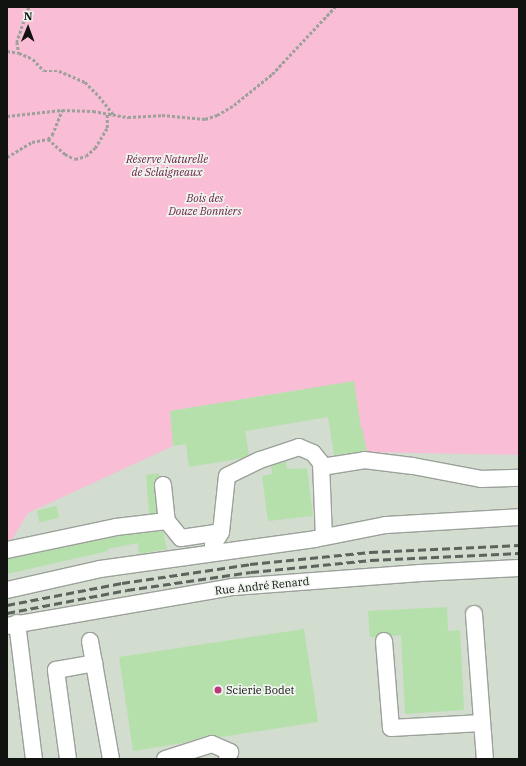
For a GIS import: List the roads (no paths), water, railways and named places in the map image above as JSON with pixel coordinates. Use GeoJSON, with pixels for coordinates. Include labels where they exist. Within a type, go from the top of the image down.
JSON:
{"type":"FeatureCollection","features":[{"type":"Feature","properties":{"kind":"street"},"geometry":{"type":"LineString","coordinates":[[214,553],[213,545],[221,532],[227,476],[260,460],[299,447],[313,453],[321,464],[324,537]]}},
{"type":"Feature","properties":{"kind":"street"},"geometry":{"type":"LineString","coordinates":[[328,466],[364,460],[413,466],[481,480],[519,478]]}},
{"type":"Feature","properties":{"kind":"street"},"geometry":{"type":"LineString","coordinates":[[164,484],[166,521],[181,538],[184,557]]}},
{"type":"Feature","properties":{"kind":"street"},"geometry":{"type":"LineString","coordinates":[[7,590],[100,569],[324,537],[386,525],[519,517]]}},
{"type":"Feature","properties":{"kind":"street"},"geometry":{"type":"LineString","coordinates":[[7,550],[116,527],[166,521]]}},
{"type":"Feature","properties":{"kind":"street"},"geometry":{"type":"LineString","coordinates":[[181,538],[221,532]]}},
{"type":"Feature","properties":{"kind":"street","name":"Rue André Renard"},"geometry":{"type":"LineString","coordinates":[[12,625],[233,587],[420,572],[519,568]]}},
{"type":"Feature","properties":{"kind":"street"},"geometry":{"type":"LineString","coordinates":[[474,614],[485,759]]}},
{"type":"Feature","properties":{"kind":"street"},"geometry":{"type":"LineString","coordinates":[[12,625],[34,759]]}},
{"type":"Feature","properties":{"kind":"street"},"geometry":{"type":"LineString","coordinates":[[90,641],[111,759]]}},
{"type":"Feature","properties":{"kind":"street"},"geometry":{"type":"LineString","coordinates":[[384,641],[391,728],[482,723]]}},
{"type":"Feature","properties":{"kind":"street"},"geometry":{"type":"LineString","coordinates":[[68,759],[56,670],[94,663]]}},
{"type":"Feature","properties":{"kind":"street"},"geometry":{"type":"LineString","coordinates":[[165,759],[212,744],[230,752],[227,759]]}},
{"type":"Feature","properties":{"kind":"railway"},"geometry":{"type":"LineString","coordinates":[[7,605],[122,583],[250,564],[370,552],[519,545]]}},
{"type":"Feature","properties":{"kind":"railway"},"geometry":{"type":"LineString","coordinates":[[7,613],[127,590],[251,572],[371,560],[519,553]]}},
{"type":"Feature","properties":{"kind":"place","name":"Scierie Bodet"},"geometry":{"type":"Point","coordinates":[218,690]}},
{"type":"Feature","properties":{"kind":"park label","name":"Réserve Naturelle de Sclaigneaux"},"geometry":{"type":"Point","coordinates":[167,166]}},
{"type":"Feature","properties":{"kind":"park label","name":"Bois des Douze Bonniers"},"geometry":{"type":"Point","coordinates":[205,205]}}]}
